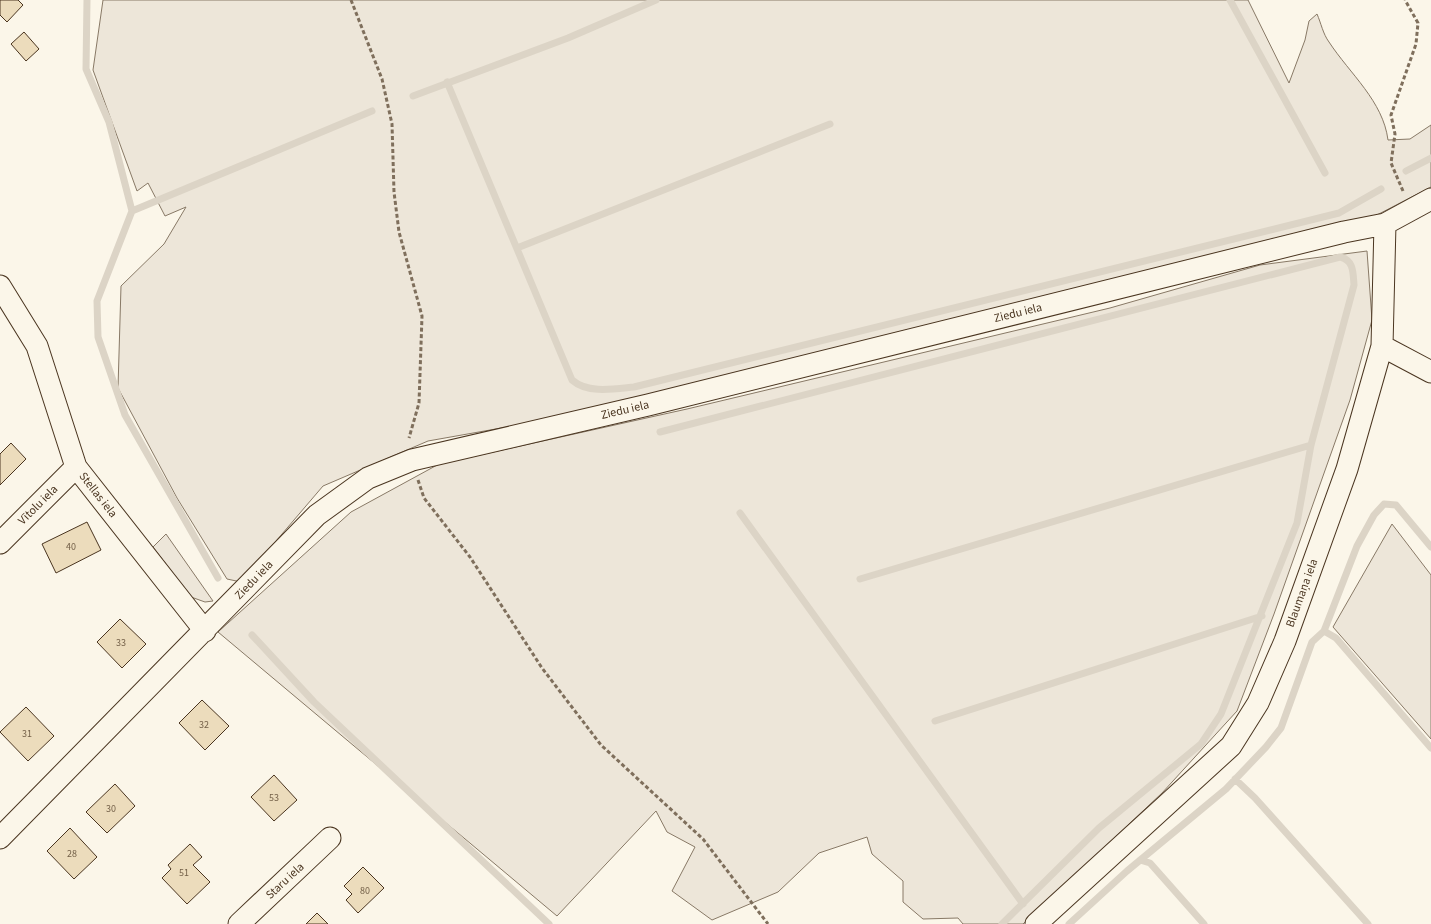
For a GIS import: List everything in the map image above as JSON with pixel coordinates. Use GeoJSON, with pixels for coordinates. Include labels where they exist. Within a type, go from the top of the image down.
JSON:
{"type":"FeatureCollection","features":[{"type":"Feature","properties":{"kind":"street"},"geometry":{"type":"LineString","coordinates":[[1385,224],[1431,199]]}},
{"type":"Feature","properties":{"kind":"street","name":"Ziedu iela"},"geometry":{"type":"LineString","coordinates":[[0,838],[317,515],[368,478],[404,463],[1344,232],[1385,224]]}},
{"type":"Feature","properties":{"kind":"street","name":"Blaumaņa iela"},"geometry":{"type":"LineString","coordinates":[[1036,924],[1231,746],[1258,703],[1285,641],[1347,470],[1382,346],[1385,224]]}},
{"type":"Feature","properties":{"kind":"street","name":"Stellas iela"},"geometry":{"type":"LineString","coordinates":[[0,286],[36,346],[76,467],[205,631]]}},
{"type":"Feature","properties":{"kind":"street"},"geometry":{"type":"LineString","coordinates":[[1382,346],[1431,372]]}},
{"type":"Feature","properties":{"kind":"street","name":"Vītolu iela"},"geometry":{"type":"LineString","coordinates":[[0,543],[76,467]]}},
{"type":"Feature","properties":{"kind":"street","name":"Staru iela"},"geometry":{"type":"LineString","coordinates":[[239,924],[330,838]]}},
{"type":"Feature","properties":{"kind":"path"},"geometry":{"type":"LineString","coordinates":[[351,0],[382,79],[392,124],[394,192],[399,232],[422,316],[418,402],[404,463],[424,498],[470,557],[542,668],[601,746],[703,839],[768,924]]}},
{"type":"Feature","properties":{"kind":"path"},"geometry":{"type":"LineString","coordinates":[[1405,0],[1418,23],[1416,44],[1391,115],[1395,134],[1390,163],[1411,210]]}},
{"type":"Feature","properties":{"kind":"shaded area"},"geometry":{"type":"Polygon","coordinates":[[[103,0],[1248,0],[1289,83],[1305,40],[1309,21],[1317,14],[1327,39],[1373,100],[1385,126],[1388,140],[1410,139],[1431,125],[1431,187],[1373,217],[541,421],[428,441],[323,486],[241,582],[227,579],[177,498],[118,388],[121,286],[164,244],[186,207],[165,216],[148,183],[137,191],[93,70],[103,0]]]}},
{"type":"Feature","properties":{"kind":"shaded area"},"geometry":{"type":"Polygon","coordinates":[[[1367,251],[1372,320],[1350,400],[1274,614],[1237,711],[1162,793],[1023,924],[963,924],[958,918],[923,919],[903,902],[903,881],[872,854],[867,837],[819,853],[778,892],[712,920],[672,891],[695,847],[667,832],[656,811],[557,916],[218,632],[351,512],[439,464],[687,409],[1110,308],[1260,265],[1367,251]]]}},
{"type":"Feature","properties":{"kind":"shaded area"},"geometry":{"type":"Polygon","coordinates":[[[1392,524],[1431,575],[1431,739],[1333,627],[1392,524]]]}},
{"type":"Feature","properties":{"kind":"shaded area"},"geometry":{"type":"Polygon","coordinates":[[[166,534],[213,601],[205,602],[191,597],[153,547],[166,534]]]}},
{"type":"Feature","properties":{"kind":"building"},"geometry":{"type":"Polygon","coordinates":[[[0,0],[18,0],[23,5],[7,22],[0,15],[0,0]]]}},
{"type":"Feature","properties":{"kind":"building"},"geometry":{"type":"Polygon","coordinates":[[[24,32],[39,49],[26,61],[11,44],[24,32]]]}},
{"type":"Feature","properties":{"kind":"building"},"geometry":{"type":"Polygon","coordinates":[[[11,443],[26,459],[0,485],[0,454],[11,443]]]}},
{"type":"Feature","properties":{"kind":"building"},"geometry":{"type":"Polygon","coordinates":[[[87,522],[101,550],[56,573],[42,544],[87,522]]]}},
{"type":"Feature","properties":{"kind":"building"},"geometry":{"type":"Polygon","coordinates":[[[120,619],[146,644],[122,668],[97,642],[120,619]]]}},
{"type":"Feature","properties":{"kind":"building"},"geometry":{"type":"Polygon","coordinates":[[[202,700],[229,726],[205,750],[179,723],[202,700]]]}},
{"type":"Feature","properties":{"kind":"building"},"geometry":{"type":"Polygon","coordinates":[[[26,707],[54,736],[28,761],[0,732],[26,707]]]}},
{"type":"Feature","properties":{"kind":"building"},"geometry":{"type":"Polygon","coordinates":[[[274,775],[297,800],[274,821],[251,797],[274,775]]]}},
{"type":"Feature","properties":{"kind":"building"},"geometry":{"type":"Polygon","coordinates":[[[115,784],[135,806],[107,833],[86,812],[115,784]]]}},
{"type":"Feature","properties":{"kind":"building"},"geometry":{"type":"Polygon","coordinates":[[[70,828],[97,857],[74,879],[47,851],[70,828]]]}},
{"type":"Feature","properties":{"kind":"building"},"geometry":{"type":"Polygon","coordinates":[[[190,844],[202,857],[193,865],[210,882],[187,904],[162,878],[171,869],[168,865],[190,844]]]}},
{"type":"Feature","properties":{"kind":"building"},"geometry":{"type":"Polygon","coordinates":[[[363,867],[384,888],[358,913],[346,900],[352,894],[344,886],[363,867]]]}},
{"type":"Feature","properties":{"kind":"building"},"geometry":{"type":"Polygon","coordinates":[[[317,913],[328,924],[306,924],[317,913]]]}},
{"type":"Feature","properties":{"kind":"waterway"},"geometry":{"type":"LineString","coordinates":[[87,0],[86,69],[109,122],[132,211],[97,301],[98,337],[125,415],[218,578]]}},
{"type":"Feature","properties":{"kind":"waterway"},"geometry":{"type":"LineString","coordinates":[[413,96],[568,38],[656,0]]}},
{"type":"Feature","properties":{"kind":"waterway"},"geometry":{"type":"LineString","coordinates":[[1230,0],[1325,173]]}},
{"type":"Feature","properties":{"kind":"waterway"},"geometry":{"type":"LineString","coordinates":[[447,82],[572,380],[593,389],[634,387],[1339,213],[1381,189]]}},
{"type":"Feature","properties":{"kind":"waterway"},"geometry":{"type":"LineString","coordinates":[[132,211],[372,111]]}},
{"type":"Feature","properties":{"kind":"waterway"},"geometry":{"type":"LineString","coordinates":[[517,248],[830,124]]}},
{"type":"Feature","properties":{"kind":"waterway"},"geometry":{"type":"LineString","coordinates":[[1406,171],[1431,158]]}},
{"type":"Feature","properties":{"kind":"waterway"},"geometry":{"type":"LineString","coordinates":[[660,432],[1340,257],[1348,261],[1353,272],[1354,285],[1311,445],[1297,523],[1221,714],[1201,744],[1099,828],[1002,924]]}},
{"type":"Feature","properties":{"kind":"waterway"},"geometry":{"type":"LineString","coordinates":[[860,579],[1311,445]]}},
{"type":"Feature","properties":{"kind":"waterway"},"geometry":{"type":"LineString","coordinates":[[1069,924],[1127,871],[1226,789],[1266,747],[1281,728],[1312,642],[1324,631],[1357,546],[1374,515],[1384,504],[1396,505],[1431,547]]}},
{"type":"Feature","properties":{"kind":"waterway"},"geometry":{"type":"LineString","coordinates":[[740,513],[1023,904]]}},
{"type":"Feature","properties":{"kind":"waterway"},"geometry":{"type":"LineString","coordinates":[[935,721],[1262,616]]}},
{"type":"Feature","properties":{"kind":"waterway"},"geometry":{"type":"LineString","coordinates":[[1324,631],[1336,638],[1431,748]]}},
{"type":"Feature","properties":{"kind":"waterway"},"geometry":{"type":"LineString","coordinates":[[252,635],[314,702],[549,924]]}},
{"type":"Feature","properties":{"kind":"waterway"},"geometry":{"type":"LineString","coordinates":[[1235,779],[1255,798],[1368,924]]}},
{"type":"Feature","properties":{"kind":"waterway"},"geometry":{"type":"LineString","coordinates":[[1140,860],[1150,863],[1204,924]]}}]}
